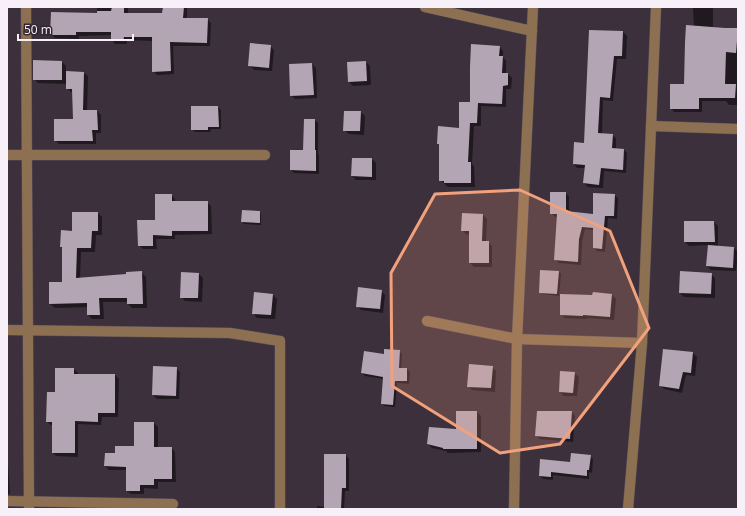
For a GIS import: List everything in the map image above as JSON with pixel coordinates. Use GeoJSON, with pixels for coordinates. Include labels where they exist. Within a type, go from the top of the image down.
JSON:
{"type":"FeatureCollection","features":[{"type":"Feature","properties":{"kind":"street"},"geometry":{"type":"LineString","coordinates":[[26,7],[29,505]]}},
{"type":"Feature","properties":{"kind":"street"},"geometry":{"type":"LineString","coordinates":[[426,7],[532,31]]}},
{"type":"Feature","properties":{"kind":"street"},"geometry":{"type":"LineString","coordinates":[[514,509],[517,339],[533,7]]}},
{"type":"Feature","properties":{"kind":"street"},"geometry":{"type":"LineString","coordinates":[[628,509],[642,343],[656,7]]}},
{"type":"Feature","properties":{"kind":"street"},"geometry":{"type":"LineString","coordinates":[[651,126],[738,129]]}},
{"type":"Feature","properties":{"kind":"street"},"geometry":{"type":"LineString","coordinates":[[7,155],[265,155]]}},
{"type":"Feature","properties":{"kind":"street"},"geometry":{"type":"LineString","coordinates":[[427,321],[517,339],[642,343]]}},
{"type":"Feature","properties":{"kind":"street"},"geometry":{"type":"LineString","coordinates":[[7,330],[230,332],[280,341],[280,509]]}},
{"type":"Feature","properties":{"kind":"street"},"geometry":{"type":"LineString","coordinates":[[7,501],[29,505],[173,504]]}},
{"type":"Feature","properties":{"kind":"highlighted area"},"geometry":{"type":"Polygon","coordinates":[[[520,190],[610,231],[649,328],[560,444],[500,453],[392,386],[391,273],[435,194],[520,190]]]}},
{"type":"Feature","properties":{"kind":"building"},"geometry":{"type":"Polygon","coordinates":[[[112,7],[124,7],[124,13],[162,13],[163,7],[184,7],[183,18],[208,18],[207,43],[170,42],[171,71],[152,72],[152,37],[124,37],[123,41],[111,41],[111,32],[76,32],[76,35],[50,35],[51,12],[97,13],[97,11],[111,11],[112,7]]]}},
{"type":"Feature","properties":{"kind":"building"},"geometry":{"type":"Polygon","coordinates":[[[686,25],[738,28],[736,53],[726,52],[725,84],[736,84],[735,98],[699,98],[699,109],[670,109],[670,84],[684,84],[686,25]]]}},
{"type":"Feature","properties":{"kind":"building"},"geometry":{"type":"Polygon","coordinates":[[[589,30],[623,31],[622,56],[614,56],[610,98],[600,97],[598,133],[613,134],[612,148],[624,149],[623,170],[601,168],[599,185],[583,183],[585,165],[573,164],[574,142],[584,143],[589,30]]]}},
{"type":"Feature","properties":{"kind":"building"},"geometry":{"type":"Polygon","coordinates":[[[250,43],[271,45],[269,68],[248,66],[250,43]]]}},
{"type":"Feature","properties":{"kind":"building"},"geometry":{"type":"Polygon","coordinates":[[[471,44],[500,46],[499,56],[503,56],[502,73],[508,73],[508,85],[503,86],[502,104],[478,103],[477,123],[470,123],[468,162],[471,162],[471,183],[444,183],[444,181],[439,181],[439,144],[437,144],[438,126],[459,128],[459,102],[470,102],[471,44]]]}},
{"type":"Feature","properties":{"kind":"building"},"geometry":{"type":"Polygon","coordinates":[[[33,60],[62,61],[62,80],[33,80],[33,60]]]}},
{"type":"Feature","properties":{"kind":"building"},"geometry":{"type":"Polygon","coordinates":[[[366,61],[367,81],[348,82],[347,62],[366,61]]]}},
{"type":"Feature","properties":{"kind":"building"},"geometry":{"type":"Polygon","coordinates":[[[312,63],[314,95],[290,96],[289,64],[312,63]]]}},
{"type":"Feature","properties":{"kind":"building"},"geometry":{"type":"Polygon","coordinates":[[[66,71],[84,72],[83,110],[97,110],[98,130],[92,130],[93,141],[54,141],[54,119],[73,119],[72,89],[66,89],[66,71]]]}},
{"type":"Feature","properties":{"kind":"building"},"geometry":{"type":"Polygon","coordinates":[[[191,106],[218,106],[219,127],[208,127],[208,130],[191,130],[191,106]]]}},
{"type":"Feature","properties":{"kind":"building"},"geometry":{"type":"Polygon","coordinates":[[[344,111],[361,111],[360,131],[343,131],[344,111]]]}},
{"type":"Feature","properties":{"kind":"building"},"geometry":{"type":"Polygon","coordinates":[[[304,119],[315,119],[316,171],[290,170],[290,150],[303,150],[304,119]]]}},
{"type":"Feature","properties":{"kind":"building"},"geometry":{"type":"Polygon","coordinates":[[[352,158],[372,158],[372,177],[351,176],[352,158]]]}},
{"type":"Feature","properties":{"kind":"building"},"geometry":{"type":"Polygon","coordinates":[[[550,192],[566,192],[566,211],[593,214],[593,193],[615,194],[614,216],[605,216],[602,249],[593,248],[593,228],[582,227],[579,239],[578,262],[554,260],[557,214],[550,214],[550,192]]]}},
{"type":"Feature","properties":{"kind":"building"},"geometry":{"type":"Polygon","coordinates":[[[155,194],[172,194],[172,201],[208,201],[208,231],[172,231],[172,236],[153,235],[153,246],[138,246],[137,220],[155,220],[155,194]]]}},
{"type":"Feature","properties":{"kind":"building"},"geometry":{"type":"Polygon","coordinates":[[[242,210],[260,211],[260,223],[241,222],[242,210]]]}},
{"type":"Feature","properties":{"kind":"building"},"geometry":{"type":"Polygon","coordinates":[[[72,212],[98,212],[98,231],[92,231],[91,248],[77,248],[76,278],[126,274],[126,272],[142,271],[143,304],[127,304],[127,298],[99,298],[100,315],[87,315],[87,303],[49,304],[49,282],[62,282],[62,247],[60,247],[61,230],[72,231],[72,212]]]}},
{"type":"Feature","properties":{"kind":"building"},"geometry":{"type":"Polygon","coordinates":[[[462,213],[483,214],[482,241],[489,241],[489,263],[469,263],[469,231],[461,231],[462,213]]]}},
{"type":"Feature","properties":{"kind":"building"},"geometry":{"type":"Polygon","coordinates":[[[684,221],[714,221],[715,242],[684,242],[684,221]]]}},
{"type":"Feature","properties":{"kind":"building"},"geometry":{"type":"Polygon","coordinates":[[[708,245],[734,247],[733,268],[706,266],[708,245]]]}},
{"type":"Feature","properties":{"kind":"building"},"geometry":{"type":"Polygon","coordinates":[[[540,270],[559,271],[557,294],[539,293],[540,270]]]}},
{"type":"Feature","properties":{"kind":"building"},"geometry":{"type":"Polygon","coordinates":[[[680,271],[712,273],[711,294],[679,293],[680,271]]]}},
{"type":"Feature","properties":{"kind":"building"},"geometry":{"type":"Polygon","coordinates":[[[181,272],[199,273],[198,298],[180,298],[181,272]]]}},
{"type":"Feature","properties":{"kind":"building"},"geometry":{"type":"Polygon","coordinates":[[[358,287],[382,290],[380,309],[356,307],[358,287]]]}},
{"type":"Feature","properties":{"kind":"building"},"geometry":{"type":"Polygon","coordinates":[[[254,292],[273,294],[271,315],[252,314],[254,292]]]}},
{"type":"Feature","properties":{"kind":"building"},"geometry":{"type":"Polygon","coordinates":[[[593,292],[612,294],[610,317],[560,315],[560,294],[592,295],[593,292]]]}},
{"type":"Feature","properties":{"kind":"building"},"geometry":{"type":"Polygon","coordinates":[[[384,349],[400,350],[399,368],[407,368],[407,381],[395,381],[393,405],[381,404],[383,377],[361,373],[364,351],[384,354],[384,349]]]}},
{"type":"Feature","properties":{"kind":"building"},"geometry":{"type":"Polygon","coordinates":[[[663,349],[693,352],[691,373],[683,372],[679,389],[659,386],[663,349]]]}},
{"type":"Feature","properties":{"kind":"building"},"geometry":{"type":"Polygon","coordinates":[[[469,364],[493,366],[491,388],[467,387],[469,364]]]}},
{"type":"Feature","properties":{"kind":"building"},"geometry":{"type":"Polygon","coordinates":[[[153,366],[177,367],[176,396],[152,395],[153,366]]]}},
{"type":"Feature","properties":{"kind":"building"},"geometry":{"type":"Polygon","coordinates":[[[55,368],[74,368],[74,374],[115,374],[115,413],[98,413],[98,422],[75,421],[75,453],[52,453],[52,422],[46,422],[47,392],[55,392],[55,368]]]}},
{"type":"Feature","properties":{"kind":"building"},"geometry":{"type":"Polygon","coordinates":[[[560,371],[575,372],[573,393],[559,392],[560,371]]]}},
{"type":"Feature","properties":{"kind":"building"},"geometry":{"type":"Polygon","coordinates":[[[456,411],[477,411],[477,449],[443,449],[427,444],[429,427],[456,429],[456,411]]]}},
{"type":"Feature","properties":{"kind":"building"},"geometry":{"type":"Polygon","coordinates":[[[537,411],[572,411],[570,439],[535,436],[537,411]]]}},
{"type":"Feature","properties":{"kind":"building"},"geometry":{"type":"Polygon","coordinates":[[[134,422],[154,422],[154,447],[172,447],[172,479],[154,479],[154,485],[140,485],[140,491],[126,491],[126,467],[104,466],[105,453],[115,453],[115,446],[134,446],[134,422]]]}},
{"type":"Feature","properties":{"kind":"building"},"geometry":{"type":"Polygon","coordinates":[[[571,453],[591,455],[587,476],[551,472],[551,477],[539,476],[540,459],[570,462],[571,453]]]}},
{"type":"Feature","properties":{"kind":"building"},"geometry":{"type":"Polygon","coordinates":[[[324,454],[346,454],[346,488],[342,488],[341,509],[324,509],[324,454]]]}}]}
